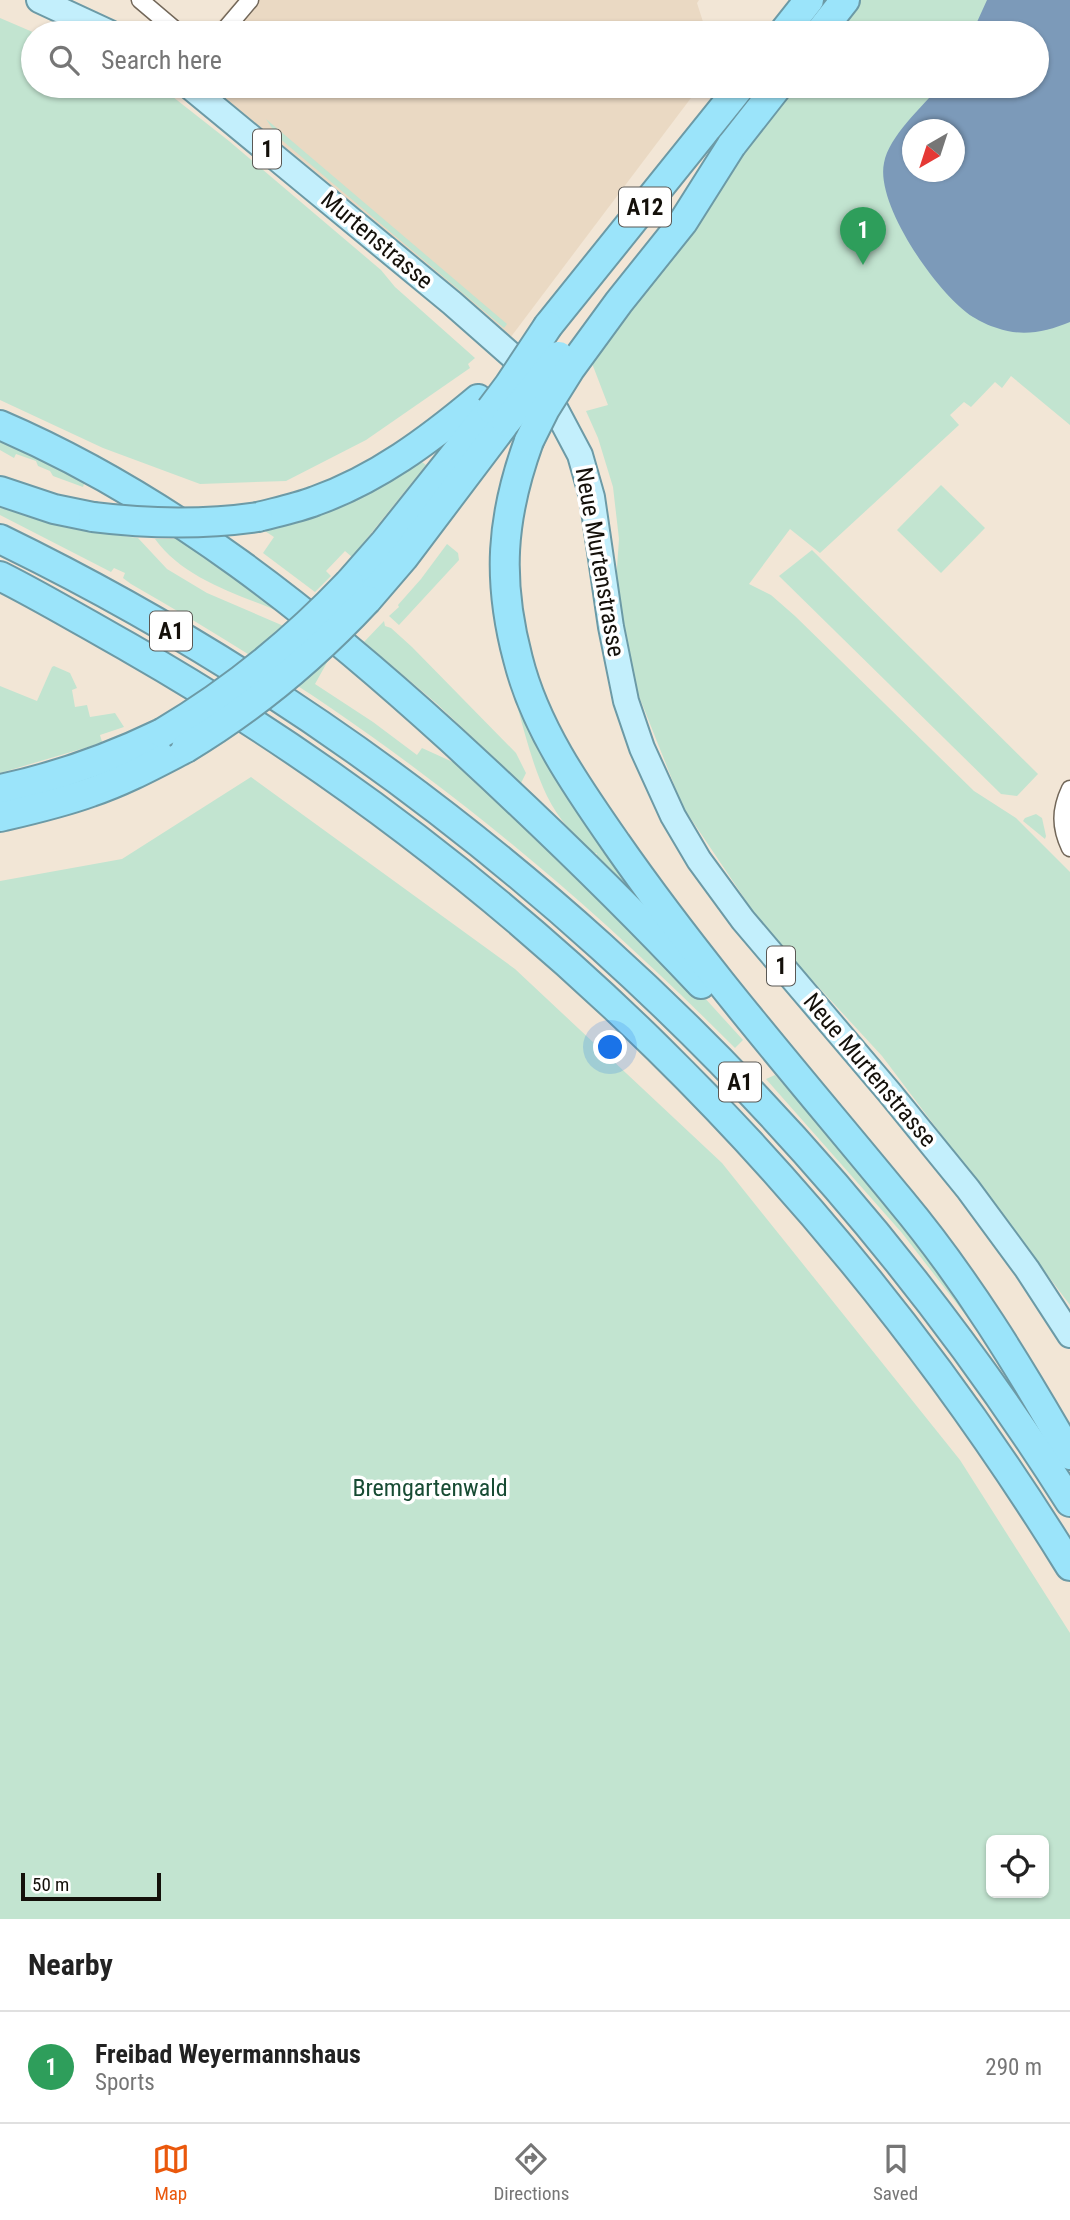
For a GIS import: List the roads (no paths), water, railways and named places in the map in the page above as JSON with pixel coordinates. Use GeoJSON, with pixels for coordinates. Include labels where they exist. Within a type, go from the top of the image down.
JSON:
{"type":"FeatureCollection","features":[{"type":"Feature","properties":{"kind":"highway"},"geometry":{"type":"LineString","coordinates":[[792,21],[809,0]]}},
{"type":"Feature","properties":{"kind":"highway"},"geometry":{"type":"LineString","coordinates":[[828,21],[845,0]]}},
{"type":"Feature","properties":{"kind":"highway","name":"A12"},"geometry":{"type":"LineString","coordinates":[[492,410],[548,326],[731,98]]}},
{"type":"Feature","properties":{"kind":"highway"},"geometry":{"type":"LineString","coordinates":[[0,789],[83,768],[162,733],[198,712],[252,673],[309,624],[404,557],[492,410],[596,310],[769,98]]}},
{"type":"Feature","properties":{"kind":"highway"},"geometry":{"type":"LineString","coordinates":[[731,146],[683,222],[570,369],[529,441],[512,496],[503,559],[505,595],[518,662],[541,719],[579,789],[658,902],[736,1002],[900,1200],[965,1285],[1070,1455]]}},
{"type":"Feature","properties":{"kind":"highway"},"geometry":{"type":"LineString","coordinates":[[0,491],[54,509],[93,517],[168,524],[258,517],[314,502],[362,481],[405,456],[445,427],[492,410]]}},
{"type":"Feature","properties":{"kind":"highway"},"geometry":{"type":"LineString","coordinates":[[0,425],[60,454],[155,507],[270,586],[350,650],[478,764],[586,866],[848,1139]]}},
{"type":"Feature","properties":{"kind":"highway","name":"A1"},"geometry":{"type":"LineString","coordinates":[[0,539],[165,628],[290,706],[430,805],[587,934],[699,1039],[837,1188],[965,1348],[1070,1502]]}},
{"type":"Feature","properties":{"kind":"highway","name":"A1"},"geometry":{"type":"LineString","coordinates":[[0,576],[199,689],[367,801],[487,894],[630,1020],[743,1135],[844,1248],[906,1327],[999,1455],[1070,1566]]}},
{"type":"Feature","properties":{"kind":"highway"},"geometry":{"type":"LineString","coordinates":[[0,817],[93,792],[186,748],[268,693],[308,659],[358,592]]}},
{"type":"Feature","properties":{"kind":"highway"},"geometry":{"type":"LineString","coordinates":[[0,597],[75,617]]}},
{"type":"Feature","properties":{"kind":"main road"},"geometry":{"type":"LineString","coordinates":[[39,0],[84,21]]}},
{"type":"Feature","properties":{"kind":"main road","name":"Murtenstrasse"},"geometry":{"type":"LineString","coordinates":[[204,98],[527,368],[554,406]]}},
{"type":"Feature","properties":{"kind":"main road","name":"Neue Murtenstrasse"},"geometry":{"type":"LineString","coordinates":[[554,406],[580,455],[592,496],[611,626],[626,701],[642,748],[673,816],[699,860],[743,920],[975,1198],[1027,1269],[1070,1335]]}},
{"type":"Feature","properties":{"kind":"street"},"geometry":{"type":"LineString","coordinates":[[140,0],[165,21]]}},
{"type":"Feature","properties":{"kind":"street"},"geometry":{"type":"LineString","coordinates":[[232,21],[250,0]]}},
{"type":"Feature","properties":{"kind":"street"},"geometry":{"type":"LineString","coordinates":[[1067,796],[1062,813],[1062,828],[1070,848]]}},
{"type":"Feature","properties":{"kind":"water"},"geometry":{"type":"Polygon","coordinates":[[[987,0],[1070,0],[1070,322],[1034,332],[1006,331],[973,317],[943,290],[912,247],[889,202],[884,181],[884,163],[892,143],[902,129],[902,182],[965,182],[965,119],[910,119],[929,98],[1049,98],[1049,21],[977,21],[987,0]]]}},
{"type":"Feature","properties":{"kind":"place","name":"Freibad Weyermannshaus"},"geometry":{"type":"Point","coordinates":[863,265]}},
{"type":"Feature","properties":{"kind":"park label","name":"Bremgartenwald"},"geometry":{"type":"Point","coordinates":[430,1488]}}]}
